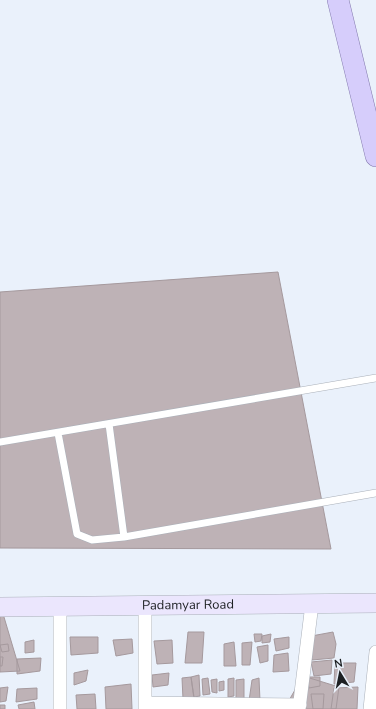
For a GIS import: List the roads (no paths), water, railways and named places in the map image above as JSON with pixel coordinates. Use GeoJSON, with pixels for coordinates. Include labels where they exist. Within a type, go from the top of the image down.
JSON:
{"type":"FeatureCollection","features":[{"type":"Feature","properties":{"kind":"main road"},"geometry":{"type":"LineString","coordinates":[[338,0],[376,156]]}},
{"type":"Feature","properties":{"kind":"street","name":"Padamyar Road"},"geometry":{"type":"LineString","coordinates":[[0,605],[60,606],[376,603]]}},
{"type":"Feature","properties":{"kind":"street"},"geometry":{"type":"LineString","coordinates":[[145,605],[146,706],[299,707],[312,604]]}},
{"type":"Feature","properties":{"kind":"street"},"geometry":{"type":"LineString","coordinates":[[60,606],[60,709]]}},
{"type":"Feature","properties":{"kind":"street"},"geometry":{"type":"LineString","coordinates":[[370,709],[376,652]]}},
{"type":"Feature","properties":{"kind":"lane"},"geometry":{"type":"LineString","coordinates":[[0,442],[376,378]]}},
{"type":"Feature","properties":{"kind":"lane"},"geometry":{"type":"LineString","coordinates":[[109,424],[124,537]]}},
{"type":"Feature","properties":{"kind":"lane"},"geometry":{"type":"LineString","coordinates":[[58,432],[77,534],[92,540],[124,537],[376,493]]}}]}
